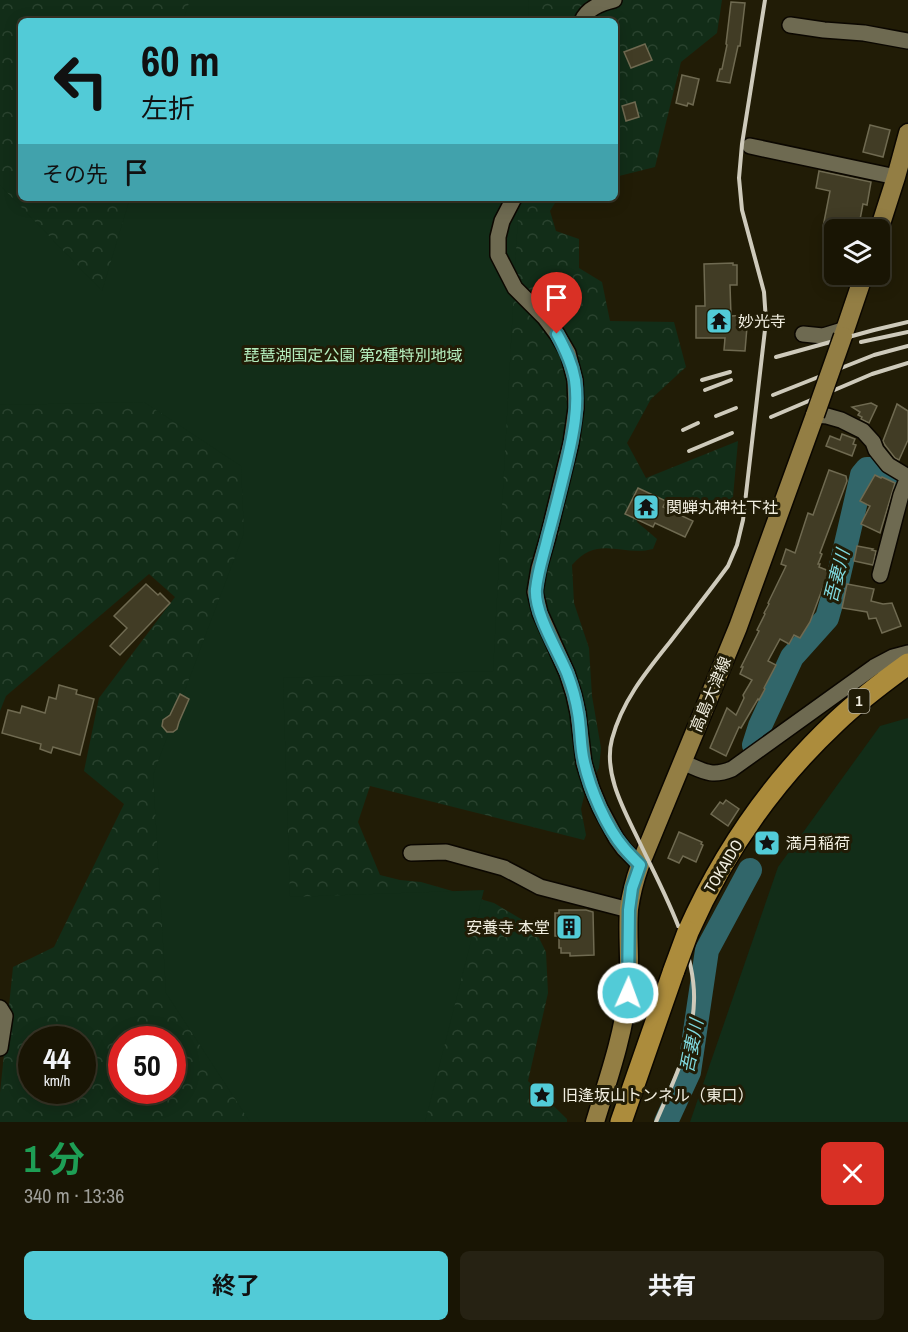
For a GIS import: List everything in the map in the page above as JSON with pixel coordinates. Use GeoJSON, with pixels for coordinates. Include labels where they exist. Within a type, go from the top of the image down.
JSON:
{"type":"FeatureCollection","features":[{"type":"Feature","properties":{"kind":"highway","name":"TOKAIDO"},"geometry":{"type":"LineString","coordinates":[[621,1122],[688,932],[715,875],[767,797],[814,742],[864,698],[908,664]]}},
{"type":"Feature","properties":{"kind":"main road"},"geometry":{"type":"LineString","coordinates":[[883,219],[908,133]]}},
{"type":"Feature","properties":{"kind":"main road","name":"高島大津線"},"geometry":{"type":"LineString","coordinates":[[596,1122],[624,1019],[629,975],[629,910],[632,888],[738,627],[860,285]]}},
{"type":"Feature","properties":{"kind":"street"},"geometry":{"type":"LineString","coordinates":[[583,18],[595,6],[614,0]]}},
{"type":"Feature","properties":{"kind":"street"},"geometry":{"type":"LineString","coordinates":[[790,25],[864,33],[908,41]]}},
{"type":"Feature","properties":{"kind":"street"},"geometry":{"type":"LineString","coordinates":[[750,146],[896,177]]}},
{"type":"Feature","properties":{"kind":"street"},"geometry":{"type":"LineString","coordinates":[[512,201],[502,221],[498,237],[498,255],[515,288],[545,318],[557,334],[568,353],[575,380],[576,408],[571,443],[539,567],[536,592],[540,613],[567,673],[574,695],[584,763],[592,789],[616,838],[640,865]]}},
{"type":"Feature","properties":{"kind":"street"},"geometry":{"type":"LineString","coordinates":[[803,334],[823,336],[845,332]]}},
{"type":"Feature","properties":{"kind":"street"},"geometry":{"type":"LineString","coordinates":[[815,415],[841,420],[863,431],[888,465],[908,477],[880,575]]}},
{"type":"Feature","properties":{"kind":"street"},"geometry":{"type":"LineString","coordinates":[[682,762],[708,773],[719,774],[732,769],[874,667],[893,657],[908,653]]}},
{"type":"Feature","properties":{"kind":"street"},"geometry":{"type":"LineString","coordinates":[[411,853],[446,852],[504,868],[540,887],[629,910]]}},
{"type":"Feature","properties":{"kind":"street"},"geometry":{"type":"LineString","coordinates":[[0,1008],[5,1016],[0,1048]]}},
{"type":"Feature","properties":{"kind":"green space"},"geometry":{"type":"Polygon","coordinates":[[[0,0],[722,0],[717,33],[681,62],[655,167],[618,176],[618,18],[18,18],[18,201],[556,201],[550,211],[556,231],[579,239],[579,268],[602,282],[610,321],[674,322],[686,367],[651,399],[627,443],[646,478],[738,441],[733,497],[719,508],[698,511],[678,502],[640,506],[636,517],[637,522],[657,539],[653,549],[631,551],[601,548],[582,556],[572,565],[574,603],[589,648],[592,696],[601,748],[599,768],[585,792],[581,809],[586,835],[584,840],[370,786],[358,822],[380,875],[421,882],[494,903],[531,925],[546,952],[548,993],[528,1081],[567,1119],[567,1122],[0,1122],[0,1093],[13,967],[54,947],[124,804],[84,771],[99,698],[175,597],[149,574],[6,696],[0,711],[0,0]]]}},
{"type":"Feature","properties":{"kind":"green space"},"geometry":{"type":"Polygon","coordinates":[[[190,0],[529,0],[528,18],[184,18],[190,0]]]}},
{"type":"Feature","properties":{"kind":"green space","name":"琵琶湖国定公園 第2種特別地域"},"geometry":{"type":"Polygon","coordinates":[[[0,185],[102,291],[129,201],[519,201],[493,671],[283,678],[290,897],[484,890],[425,1122],[250,1122],[166,993],[153,775],[244,533],[241,466],[144,402],[0,405],[0,185]]]}},
{"type":"Feature","properties":{"kind":"green space"},"geometry":{"type":"Polygon","coordinates":[[[908,718],[908,1122],[690,1122],[778,867],[880,726],[908,718]]]}},
{"type":"Feature","properties":{"kind":"building"},"geometry":{"type":"Polygon","coordinates":[[[731,2],[745,3],[740,46],[738,46],[730,83],[717,81],[727,45],[731,2]]]}},
{"type":"Feature","properties":{"kind":"building"},"geometry":{"type":"Polygon","coordinates":[[[645,44],[652,60],[631,68],[624,52],[645,44]]]}},
{"type":"Feature","properties":{"kind":"building"},"geometry":{"type":"Polygon","coordinates":[[[682,75],[699,79],[693,105],[676,103],[682,75]]]}},
{"type":"Feature","properties":{"kind":"building"},"geometry":{"type":"Polygon","coordinates":[[[635,102],[639,117],[626,121],[622,106],[635,102]]]}},
{"type":"Feature","properties":{"kind":"building"},"geometry":{"type":"Polygon","coordinates":[[[870,125],[890,130],[883,157],[863,152],[870,125]]]}},
{"type":"Feature","properties":{"kind":"building"},"geometry":{"type":"Polygon","coordinates":[[[819,171],[871,182],[867,205],[863,204],[860,219],[825,219],[830,191],[816,188],[819,171]]]}},
{"type":"Feature","properties":{"kind":"building"},"geometry":{"type":"Polygon","coordinates":[[[733,263],[737,265],[737,285],[730,285],[731,316],[748,315],[745,351],[724,350],[725,338],[696,338],[696,306],[705,306],[704,264],[733,263]]]}},
{"type":"Feature","properties":{"kind":"building"},"geometry":{"type":"Polygon","coordinates":[[[871,403],[877,406],[869,423],[861,419],[862,417],[858,415],[860,412],[852,407],[871,403]]]}},
{"type":"Feature","properties":{"kind":"building"},"geometry":{"type":"Polygon","coordinates":[[[897,404],[908,411],[908,440],[899,460],[883,441],[897,404]]]}},
{"type":"Feature","properties":{"kind":"building"},"geometry":{"type":"Polygon","coordinates":[[[842,434],[855,439],[853,444],[856,445],[852,456],[826,446],[830,436],[840,440],[842,434]]]}},
{"type":"Feature","properties":{"kind":"building"},"geometry":{"type":"Polygon","coordinates":[[[829,470],[846,476],[847,481],[820,553],[822,554],[819,567],[829,571],[810,622],[800,638],[794,635],[789,644],[780,639],[768,661],[776,665],[765,689],[741,728],[739,727],[726,756],[710,748],[727,708],[736,715],[744,698],[743,695],[752,680],[740,674],[743,667],[741,667],[786,566],[781,564],[786,549],[795,553],[808,513],[813,515],[829,470]]]}},
{"type":"Feature","properties":{"kind":"building"},"geometry":{"type":"Polygon","coordinates":[[[875,475],[895,483],[880,533],[861,524],[870,506],[860,501],[875,475]]]}},
{"type":"Feature","properties":{"kind":"building","name":"関蝉丸神社下社"},"geometry":{"type":"Polygon","coordinates":[[[638,488],[666,501],[663,507],[693,521],[685,537],[655,523],[653,527],[625,514],[638,488]]]}},
{"type":"Feature","properties":{"kind":"building"},"geometry":{"type":"Polygon","coordinates":[[[857,546],[876,551],[873,565],[854,561],[857,546]]]}},
{"type":"Feature","properties":{"kind":"building"},"geometry":{"type":"Polygon","coordinates":[[[146,584],[170,603],[120,655],[110,646],[127,628],[114,616],[146,584]]]}},
{"type":"Feature","properties":{"kind":"building"},"geometry":{"type":"Polygon","coordinates":[[[847,584],[874,589],[871,601],[883,604],[892,603],[901,626],[882,633],[876,618],[869,619],[867,612],[842,608],[847,584]]]}},
{"type":"Feature","properties":{"kind":"building"},"geometry":{"type":"Polygon","coordinates":[[[59,685],[77,690],[76,694],[94,699],[80,755],[53,747],[51,753],[40,749],[41,744],[2,733],[8,710],[20,713],[22,706],[45,713],[49,697],[56,699],[59,685]]]}},
{"type":"Feature","properties":{"kind":"building"},"geometry":{"type":"Polygon","coordinates":[[[180,694],[189,699],[177,729],[167,732],[162,726],[163,720],[170,715],[180,694]]]}},
{"type":"Feature","properties":{"kind":"building"},"geometry":{"type":"Polygon","coordinates":[[[726,800],[739,809],[728,826],[711,814],[720,802],[723,804],[726,800]]]}},
{"type":"Feature","properties":{"kind":"building"},"geometry":{"type":"Polygon","coordinates":[[[679,832],[702,842],[703,845],[696,862],[683,856],[679,863],[668,858],[679,832]]]}},
{"type":"Feature","properties":{"kind":"building"},"geometry":{"type":"Polygon","coordinates":[[[559,910],[593,912],[594,955],[570,956],[570,953],[561,953],[559,936],[555,936],[555,913],[559,913],[559,910]]]}},
{"type":"Feature","properties":{"kind":"waterway","name":"吾妻川"},"geometry":{"type":"LineString","coordinates":[[754,745],[760,726],[792,657],[827,618],[862,475],[867,469],[880,469],[908,483]]}},
{"type":"Feature","properties":{"kind":"waterway","name":"吾妻川"},"geometry":{"type":"LineString","coordinates":[[666,1122],[689,1072],[707,950],[750,870]]}},
{"type":"Feature","properties":{"kind":"railway"},"geometry":{"type":"LineString","coordinates":[[656,1122],[681,1063],[690,1033],[694,1001],[693,981],[689,960],[675,918],[616,791],[610,765],[610,752],[616,725],[628,700],[652,664],[728,566],[737,545],[743,520],[766,321],[764,292],[742,210],[739,178],[742,144],[765,0]]}},
{"type":"Feature","properties":{"kind":"railway"},"geometry":{"type":"LineString","coordinates":[[776,357],[908,322]]}},
{"type":"Feature","properties":{"kind":"railway"},"geometry":{"type":"LineString","coordinates":[[861,342],[908,332]]}},
{"type":"Feature","properties":{"kind":"railway"},"geometry":{"type":"LineString","coordinates":[[773,395],[874,355],[908,346]]}},
{"type":"Feature","properties":{"kind":"railway"},"geometry":{"type":"LineString","coordinates":[[771,417],[872,374],[908,363]]}},
{"type":"Feature","properties":{"kind":"railway"},"geometry":{"type":"LineString","coordinates":[[702,380],[730,372]]}},
{"type":"Feature","properties":{"kind":"railway"},"geometry":{"type":"LineString","coordinates":[[705,390],[731,380]]}},
{"type":"Feature","properties":{"kind":"railway"},"geometry":{"type":"LineString","coordinates":[[716,416],[736,408]]}},
{"type":"Feature","properties":{"kind":"railway"},"geometry":{"type":"LineString","coordinates":[[683,430],[698,423]]}},
{"type":"Feature","properties":{"kind":"railway"},"geometry":{"type":"LineString","coordinates":[[689,451],[732,433]]}},
{"type":"Feature","properties":{"kind":"place","name":"妙光寺"},"geometry":{"type":"Point","coordinates":[719,321]}},
{"type":"Feature","properties":{"kind":"place","name":"関蝉丸神社下社"},"geometry":{"type":"Point","coordinates":[646,507]}},
{"type":"Feature","properties":{"kind":"place","name":"満月稲荷"},"geometry":{"type":"Point","coordinates":[767,843]}},
{"type":"Feature","properties":{"kind":"place","name":"安養寺 本堂"},"geometry":{"type":"Point","coordinates":[569,927]}},
{"type":"Feature","properties":{"kind":"place","name":"旧逢坂山トンネル（東口）"},"geometry":{"type":"Point","coordinates":[542,1095]}},
{"type":"Feature","properties":{"kind":"route"},"geometry":{"type":"LineString","coordinates":[[557,334],[568,353],[575,380],[576,408],[571,443],[539,567],[536,592],[540,613],[567,673],[574,695],[584,763],[592,789],[616,838],[640,865],[632,888],[629,910],[628,993]]}}]}
